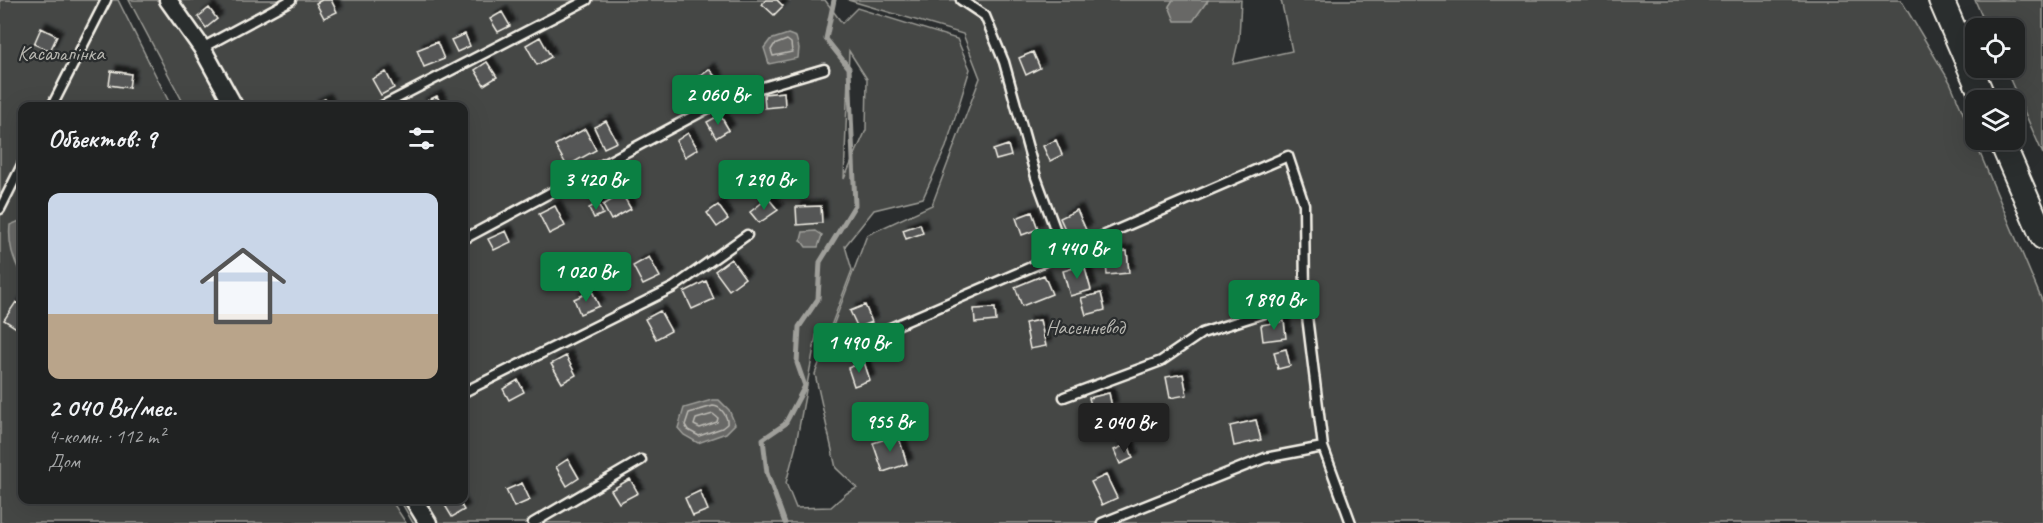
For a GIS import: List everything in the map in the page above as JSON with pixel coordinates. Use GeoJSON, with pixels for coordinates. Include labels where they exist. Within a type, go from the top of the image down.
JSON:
{"type":"FeatureCollection","features":[{"type":"Feature","properties":{"kind":"main road"},"geometry":{"type":"LineString","coordinates":[[1941,0],[1980,90]]}},
{"type":"Feature","properties":{"kind":"main road"},"geometry":{"type":"LineString","coordinates":[[2005,150],[2043,237]]}},
{"type":"Feature","properties":{"kind":"street"},"geometry":{"type":"LineString","coordinates":[[168,0],[202,48],[232,102]]}},
{"type":"Feature","properties":{"kind":"street"},"geometry":{"type":"LineString","coordinates":[[416,504],[428,523]]}},
{"type":"Feature","properties":{"kind":"lane"},"geometry":{"type":"LineString","coordinates":[[54,102],[106,0]]}},
{"type":"Feature","properties":{"kind":"lane"},"geometry":{"type":"LineString","coordinates":[[202,48],[291,0]]}},
{"type":"Feature","properties":{"kind":"lane"},"geometry":{"type":"LineString","coordinates":[[390,102],[587,0]]}},
{"type":"Feature","properties":{"kind":"lane"},"geometry":{"type":"LineString","coordinates":[[961,0],[985,16],[1004,62],[1036,177],[1064,253]]}},
{"type":"Feature","properties":{"kind":"lane"},"geometry":{"type":"LineString","coordinates":[[468,237],[729,97],[824,69]]}},
{"type":"Feature","properties":{"kind":"lane"},"geometry":{"type":"LineString","coordinates":[[888,329],[1288,156],[1304,204],[1305,300],[1323,447],[1351,523]]}},
{"type":"Feature","properties":{"kind":"lane"},"geometry":{"type":"LineString","coordinates":[[0,209],[18,173]]}},
{"type":"Feature","properties":{"kind":"lane"},"geometry":{"type":"LineString","coordinates":[[468,390],[674,287],[747,235]]}},
{"type":"Feature","properties":{"kind":"lane"},"geometry":{"type":"LineString","coordinates":[[1064,397],[1161,361],[1202,333],[1305,300]]}},
{"type":"Feature","properties":{"kind":"lane"},"geometry":{"type":"LineString","coordinates":[[1102,523],[1265,458],[1323,447]]}},
{"type":"Feature","properties":{"kind":"lane"},"geometry":{"type":"LineString","coordinates":[[532,523],[640,460]]}},
{"type":"Feature","properties":{"kind":"green space","name":"Касалапінка"},"geometry":{"type":"Polygon","coordinates":[[[0,0],[118,0],[169,102],[18,102],[18,504],[394,504],[406,523],[0,523],[0,0]]]}},
{"type":"Feature","properties":{"kind":"green space","name":"Насенневод"},"geometry":{"type":"Polygon","coordinates":[[[129,0],[825,0],[842,23],[857,8],[957,39],[970,69],[946,147],[923,198],[874,210],[845,246],[852,270],[828,334],[818,326],[795,449],[786,483],[796,508],[831,507],[847,493],[857,488],[836,468],[815,374],[867,235],[932,205],[980,78],[963,34],[848,0],[1173,0],[1169,7],[1207,3],[1208,0],[1241,0],[1239,38],[1233,64],[1292,51],[1281,0],[1901,0],[1950,82],[1965,118],[1965,150],[1979,150],[2043,303],[2043,523],[413,523],[402,504],[468,504],[468,102],[183,102],[129,0]],[[849,51],[844,179],[866,130],[867,79],[849,51]]]}},
{"type":"Feature","properties":{"kind":"green space"},"geometry":{"type":"Polygon","coordinates":[[[1975,0],[2043,0],[2043,154],[2025,113],[2025,90],[2015,90],[2009,78],[2025,78],[2025,18],[1983,18],[1975,0]]]}},
{"type":"Feature","properties":{"kind":"water"},"geometry":{"type":"Polygon","coordinates":[[[1173,0],[1208,0],[1193,21],[1175,21],[1169,6],[1173,0]]]}},
{"type":"Feature","properties":{"kind":"water"},"geometry":{"type":"Polygon","coordinates":[[[788,34],[796,37],[799,48],[798,58],[769,64],[764,48],[770,40],[788,34]]]}},
{"type":"Feature","properties":{"kind":"water"},"geometry":{"type":"Polygon","coordinates":[[[18,222],[18,268],[12,251],[10,225],[18,222]]]}},
{"type":"Feature","properties":{"kind":"water"},"geometry":{"type":"Polygon","coordinates":[[[816,231],[822,235],[818,247],[806,247],[801,240],[803,232],[816,231]]]}},
{"type":"Feature","properties":{"kind":"water"},"geometry":{"type":"Polygon","coordinates":[[[719,400],[729,410],[735,424],[726,433],[698,443],[684,435],[678,428],[684,408],[719,400]]]}},
{"type":"Feature","properties":{"kind":"building"},"geometry":{"type":"Polygon","coordinates":[[[331,0],[337,12],[324,18],[316,3],[331,0]]]}},
{"type":"Feature","properties":{"kind":"building"},"geometry":{"type":"Polygon","coordinates":[[[766,0],[777,0],[783,6],[774,15],[762,4],[766,0]]]}},
{"type":"Feature","properties":{"kind":"building"},"geometry":{"type":"Polygon","coordinates":[[[209,8],[217,19],[206,28],[198,17],[209,8]]]}},
{"type":"Feature","properties":{"kind":"building"},"geometry":{"type":"Polygon","coordinates":[[[502,12],[510,26],[498,32],[490,19],[502,12]]]}},
{"type":"Feature","properties":{"kind":"building"},"geometry":{"type":"Polygon","coordinates":[[[41,28],[57,36],[50,51],[34,44],[41,28]]]}},
{"type":"Feature","properties":{"kind":"building"},"geometry":{"type":"Polygon","coordinates":[[[465,34],[470,46],[457,52],[451,40],[465,34]]]}},
{"type":"Feature","properties":{"kind":"building"},"geometry":{"type":"Polygon","coordinates":[[[540,37],[551,57],[537,65],[526,45],[540,37]]]}},
{"type":"Feature","properties":{"kind":"building"},"geometry":{"type":"Polygon","coordinates":[[[437,42],[444,59],[424,67],[417,50],[437,42]]]}},
{"type":"Feature","properties":{"kind":"building"},"geometry":{"type":"Polygon","coordinates":[[[1033,52],[1040,68],[1026,75],[1019,58],[1033,52]]]}},
{"type":"Feature","properties":{"kind":"building"},"geometry":{"type":"Polygon","coordinates":[[[487,62],[497,77],[484,85],[475,70],[487,62]]]}},
{"type":"Feature","properties":{"kind":"building"},"geometry":{"type":"Polygon","coordinates":[[[709,69],[718,80],[705,89],[696,78],[709,69]]]}},
{"type":"Feature","properties":{"kind":"building"},"geometry":{"type":"Polygon","coordinates":[[[111,71],[131,74],[129,88],[109,85],[111,71]]]}},
{"type":"Feature","properties":{"kind":"building"},"geometry":{"type":"Polygon","coordinates":[[[386,72],[394,88],[381,95],[372,79],[386,72]]]}},
{"type":"Feature","properties":{"kind":"building"},"geometry":{"type":"Polygon","coordinates":[[[784,92],[785,106],[765,108],[764,94],[784,92]]]}},
{"type":"Feature","properties":{"kind":"building"},"geometry":{"type":"Polygon","coordinates":[[[437,96],[440,102],[424,102],[437,96]]]}},
{"type":"Feature","properties":{"kind":"building"},"geometry":{"type":"Polygon","coordinates":[[[720,115],[729,130],[716,138],[707,122],[720,115]]]}},
{"type":"Feature","properties":{"kind":"building"},"geometry":{"type":"Polygon","coordinates":[[[606,121],[617,142],[604,148],[594,127],[606,121]]]}},
{"type":"Feature","properties":{"kind":"building"},"geometry":{"type":"Polygon","coordinates":[[[585,129],[596,150],[567,166],[555,145],[585,129]]]}},
{"type":"Feature","properties":{"kind":"building"},"geometry":{"type":"Polygon","coordinates":[[[688,133],[698,149],[685,157],[676,141],[688,133]]]}},
{"type":"Feature","properties":{"kind":"building"},"geometry":{"type":"Polygon","coordinates":[[[1056,140],[1062,155],[1050,161],[1043,146],[1056,140]]]}},
{"type":"Feature","properties":{"kind":"building"},"geometry":{"type":"Polygon","coordinates":[[[1008,145],[1011,156],[996,160],[993,150],[1008,145]]]}},
{"type":"Feature","properties":{"kind":"building"},"geometry":{"type":"Polygon","coordinates":[[[622,194],[631,209],[611,220],[603,205],[622,194]]]}},
{"type":"Feature","properties":{"kind":"building"},"geometry":{"type":"Polygon","coordinates":[[[768,198],[778,210],[759,223],[750,212],[768,198]]]}},
{"type":"Feature","properties":{"kind":"building"},"geometry":{"type":"Polygon","coordinates":[[[598,203],[603,214],[594,218],[589,208],[598,203]]]}},
{"type":"Feature","properties":{"kind":"building"},"geometry":{"type":"Polygon","coordinates":[[[718,205],[728,219],[717,227],[707,213],[718,205]]]}},
{"type":"Feature","properties":{"kind":"building"},"geometry":{"type":"Polygon","coordinates":[[[555,206],[565,226],[549,234],[539,214],[555,206]]]}},
{"type":"Feature","properties":{"kind":"building"},"geometry":{"type":"Polygon","coordinates":[[[821,206],[822,223],[797,225],[796,207],[821,206]]]}},
{"type":"Feature","properties":{"kind":"building"},"geometry":{"type":"Polygon","coordinates":[[[1077,210],[1086,230],[1069,238],[1060,218],[1077,210]]]}},
{"type":"Feature","properties":{"kind":"building"},"geometry":{"type":"Polygon","coordinates":[[[1032,212],[1038,229],[1022,235],[1016,218],[1032,212]]]}},
{"type":"Feature","properties":{"kind":"building"},"geometry":{"type":"Polygon","coordinates":[[[920,224],[923,233],[906,239],[903,230],[920,224]]]}},
{"type":"Feature","properties":{"kind":"building"},"geometry":{"type":"Polygon","coordinates":[[[506,231],[511,242],[494,250],[488,239],[506,231]]]}},
{"type":"Feature","properties":{"kind":"building"},"geometry":{"type":"Polygon","coordinates":[[[1127,251],[1129,273],[1107,275],[1105,253],[1127,251]]]}},
{"type":"Feature","properties":{"kind":"building"},"geometry":{"type":"Polygon","coordinates":[[[649,257],[660,277],[643,285],[633,266],[649,257]]]}},
{"type":"Feature","properties":{"kind":"building"},"geometry":{"type":"Polygon","coordinates":[[[731,259],[745,278],[729,290],[715,271],[731,259]]]}},
{"type":"Feature","properties":{"kind":"building"},"geometry":{"type":"Polygon","coordinates":[[[1084,265],[1091,290],[1070,296],[1063,271],[1084,265]]]}},
{"type":"Feature","properties":{"kind":"building"},"geometry":{"type":"Polygon","coordinates":[[[1044,275],[1052,294],[1022,306],[1015,287],[1044,275]]]}},
{"type":"Feature","properties":{"kind":"building"},"geometry":{"type":"Polygon","coordinates":[[[706,281],[714,299],[692,309],[684,292],[706,281]]]}},
{"type":"Feature","properties":{"kind":"building"},"geometry":{"type":"Polygon","coordinates":[[[592,291],[599,306],[580,314],[574,299],[592,291]]]}},
{"type":"Feature","properties":{"kind":"building"},"geometry":{"type":"Polygon","coordinates":[[[1101,293],[1105,310],[1086,315],[1081,298],[1101,293]]]}},
{"type":"Feature","properties":{"kind":"building"},"geometry":{"type":"Polygon","coordinates":[[[16,302],[18,304],[18,329],[4,320],[16,302]]]}},
{"type":"Feature","properties":{"kind":"building"},"geometry":{"type":"Polygon","coordinates":[[[865,305],[872,322],[858,328],[850,311],[865,305]]]}},
{"type":"Feature","properties":{"kind":"building"},"geometry":{"type":"Polygon","coordinates":[[[995,308],[996,321],[975,323],[974,309],[995,308]]]}},
{"type":"Feature","properties":{"kind":"building"},"geometry":{"type":"Polygon","coordinates":[[[660,311],[671,331],[656,339],[645,319],[660,311]]]}},
{"type":"Feature","properties":{"kind":"building"},"geometry":{"type":"Polygon","coordinates":[[[1040,320],[1046,346],[1030,349],[1025,323],[1040,320]]]}},
{"type":"Feature","properties":{"kind":"building"},"geometry":{"type":"Polygon","coordinates":[[[1284,321],[1286,338],[1263,341],[1261,325],[1284,321]]]}},
{"type":"Feature","properties":{"kind":"building"},"geometry":{"type":"Polygon","coordinates":[[[1286,349],[1290,366],[1278,369],[1274,352],[1286,349]]]}},
{"type":"Feature","properties":{"kind":"building"},"geometry":{"type":"Polygon","coordinates":[[[566,356],[576,375],[562,383],[551,364],[566,356]]]}},
{"type":"Feature","properties":{"kind":"building"},"geometry":{"type":"Polygon","coordinates":[[[864,362],[870,380],[854,386],[848,368],[864,362]]]}},
{"type":"Feature","properties":{"kind":"building"},"geometry":{"type":"Polygon","coordinates":[[[1183,374],[1187,395],[1170,398],[1166,377],[1183,374]]]}},
{"type":"Feature","properties":{"kind":"building"},"geometry":{"type":"Polygon","coordinates":[[[518,380],[524,392],[509,400],[503,389],[518,380]]]}},
{"type":"Feature","properties":{"kind":"building"},"geometry":{"type":"Polygon","coordinates":[[[1109,393],[1112,407],[1093,412],[1089,398],[1109,393]]]}},
{"type":"Feature","properties":{"kind":"building"},"geometry":{"type":"Polygon","coordinates":[[[1256,420],[1261,440],[1234,446],[1230,426],[1256,420]]]}},
{"type":"Feature","properties":{"kind":"building"},"geometry":{"type":"Polygon","coordinates":[[[898,435],[907,464],[883,472],[873,443],[898,435]]]}},
{"type":"Feature","properties":{"kind":"building"},"geometry":{"type":"Polygon","coordinates":[[[1128,444],[1133,458],[1120,464],[1114,450],[1128,444]]]}},
{"type":"Feature","properties":{"kind":"building"},"geometry":{"type":"Polygon","coordinates":[[[568,459],[579,478],[567,486],[556,467],[568,459]]]}},
{"type":"Feature","properties":{"kind":"building"},"geometry":{"type":"Polygon","coordinates":[[[1106,475],[1117,498],[1102,505],[1091,482],[1106,475]]]}},
{"type":"Feature","properties":{"kind":"building"},"geometry":{"type":"Polygon","coordinates":[[[630,479],[638,493],[619,503],[611,490],[630,479]]]}},
{"type":"Feature","properties":{"kind":"building"},"geometry":{"type":"Polygon","coordinates":[[[522,483],[530,500],[514,507],[506,490],[522,483]]]}},
{"type":"Feature","properties":{"kind":"building"},"geometry":{"type":"Polygon","coordinates":[[[700,491],[708,510],[693,516],[685,498],[700,491]]]}},
{"type":"Feature","properties":{"kind":"building"},"geometry":{"type":"Polygon","coordinates":[[[444,504],[460,504],[464,510],[452,517],[444,504]]]}},
{"type":"Feature","properties":{"kind":"waterway"},"geometry":{"type":"LineString","coordinates":[[785,523],[767,473],[763,439],[785,424],[805,386],[797,363],[799,327],[818,299],[820,262],[855,205],[849,68],[826,39],[834,0]]}}]}
